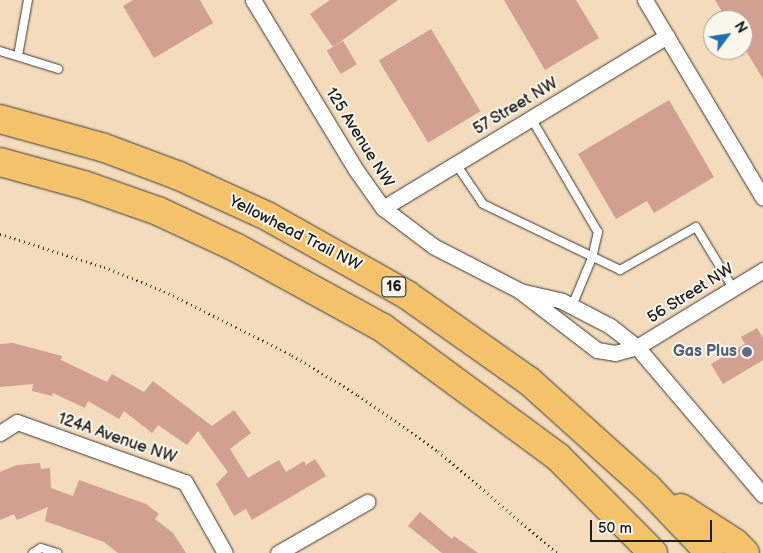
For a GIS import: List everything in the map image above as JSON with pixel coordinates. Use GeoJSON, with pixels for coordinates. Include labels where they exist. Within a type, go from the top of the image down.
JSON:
{"type":"FeatureCollection","features":[{"type":"Feature","properties":{"kind":"highway","name":"Yellowhead Trail NW"},"geometry":{"type":"LineString","coordinates":[[0,119],[102,147],[177,175],[338,254],[407,295],[529,381],[648,488],[710,553]]}},
{"type":"Feature","properties":{"kind":"highway","name":"16"},"geometry":{"type":"LineString","coordinates":[[0,162],[84,185],[158,211],[237,248],[383,328],[558,457],[653,553]]}},
{"type":"Feature","properties":{"kind":"highway"},"geometry":{"type":"LineString","coordinates":[[648,488],[735,543],[746,553]]}},
{"type":"Feature","properties":{"kind":"street","name":"125 Avenue NW"},"geometry":{"type":"LineString","coordinates":[[253,0],[356,170],[384,208],[433,246],[520,291],[597,350],[615,353],[637,347]]}},
{"type":"Feature","properties":{"kind":"street"},"geometry":{"type":"LineString","coordinates":[[646,0],[763,198]]}},
{"type":"Feature","properties":{"kind":"street","name":"57 Street NW"},"geometry":{"type":"LineString","coordinates":[[384,208],[667,36]]}},
{"type":"Feature","properties":{"kind":"street","name":"56 Street NW"},"geometry":{"type":"LineString","coordinates":[[637,347],[763,270]]}},
{"type":"Feature","properties":{"kind":"street","name":"125 Avenue NW"},"geometry":{"type":"LineString","coordinates":[[520,291],[572,306],[610,326],[637,347],[763,495]]}},
{"type":"Feature","properties":{"kind":"street","name":"124A Avenue NW"},"geometry":{"type":"LineString","coordinates":[[0,433],[17,422],[185,482],[225,553]]}},
{"type":"Feature","properties":{"kind":"street"},"geometry":{"type":"LineString","coordinates":[[278,553],[368,502]]}},
{"type":"Feature","properties":{"kind":"lane"},"geometry":{"type":"LineString","coordinates":[[18,56],[28,0]]}},
{"type":"Feature","properties":{"kind":"lane"},"geometry":{"type":"LineString","coordinates":[[0,51],[58,69]]}},
{"type":"Feature","properties":{"kind":"lane"},"geometry":{"type":"LineString","coordinates":[[532,118],[598,232],[592,258],[572,306]]}},
{"type":"Feature","properties":{"kind":"lane"},"geometry":{"type":"LineString","coordinates":[[456,164],[482,204],[620,270],[696,227],[733,288]]}},
{"type":"Feature","properties":{"kind":"lane"},"geometry":{"type":"LineString","coordinates":[[33,553],[41,548],[57,553]]}},
{"type":"Feature","properties":{"kind":"path"},"geometry":{"type":"LineString","coordinates":[[0,234],[104,267],[164,291],[292,355],[358,395],[438,451],[558,553]]}},
{"type":"Feature","properties":{"kind":"building"},"geometry":{"type":"Polygon","coordinates":[[[133,0],[200,0],[213,23],[154,58],[123,6],[133,0]]]}},
{"type":"Feature","properties":{"kind":"building"},"geometry":{"type":"Polygon","coordinates":[[[330,0],[398,0],[333,47],[310,14],[330,0]]]}},
{"type":"Feature","properties":{"kind":"building"},"geometry":{"type":"Polygon","coordinates":[[[504,0],[576,0],[599,38],[545,70],[504,0]]]}},
{"type":"Feature","properties":{"kind":"building"},"geometry":{"type":"Polygon","coordinates":[[[715,0],[763,0],[763,79],[751,60],[753,60],[753,10],[721,10],[715,0]]]}},
{"type":"Feature","properties":{"kind":"building"},"geometry":{"type":"Polygon","coordinates":[[[431,29],[480,111],[428,143],[379,60],[431,29]]]}},
{"type":"Feature","properties":{"kind":"building"},"geometry":{"type":"Polygon","coordinates":[[[343,41],[357,64],[341,74],[327,51],[343,41]]]}},
{"type":"Feature","properties":{"kind":"building"},"geometry":{"type":"Polygon","coordinates":[[[669,100],[714,177],[654,213],[647,201],[616,219],[578,154],[669,100]]]}},
{"type":"Feature","properties":{"kind":"building","name":"Gas Plus"},"geometry":{"type":"Polygon","coordinates":[[[757,328],[763,338],[763,360],[723,384],[711,364],[745,344],[741,337],[757,328]]]}},
{"type":"Feature","properties":{"kind":"building"},"geometry":{"type":"Polygon","coordinates":[[[13,343],[62,356],[61,360],[107,382],[112,374],[144,392],[153,381],[212,426],[234,410],[251,433],[230,449],[248,478],[279,460],[286,472],[304,461],[306,465],[315,459],[326,476],[252,520],[246,509],[234,516],[216,484],[228,472],[198,431],[187,445],[158,425],[152,433],[124,411],[119,419],[88,401],[85,408],[53,393],[52,396],[32,391],[33,384],[0,387],[0,344],[13,343]]]}},
{"type":"Feature","properties":{"kind":"building"},"geometry":{"type":"Polygon","coordinates":[[[40,463],[41,469],[50,468],[51,488],[73,496],[79,480],[146,504],[159,514],[155,519],[173,533],[186,553],[118,553],[104,542],[45,521],[48,507],[17,520],[14,514],[0,520],[0,472],[17,465],[40,463]]]}},
{"type":"Feature","properties":{"kind":"building"},"geometry":{"type":"Polygon","coordinates":[[[420,512],[452,539],[454,536],[478,553],[442,553],[408,526],[420,512]]]}},
{"type":"Feature","properties":{"kind":"place","name":"Gas Plus"},"geometry":{"type":"Point","coordinates":[747,352]}}]}
